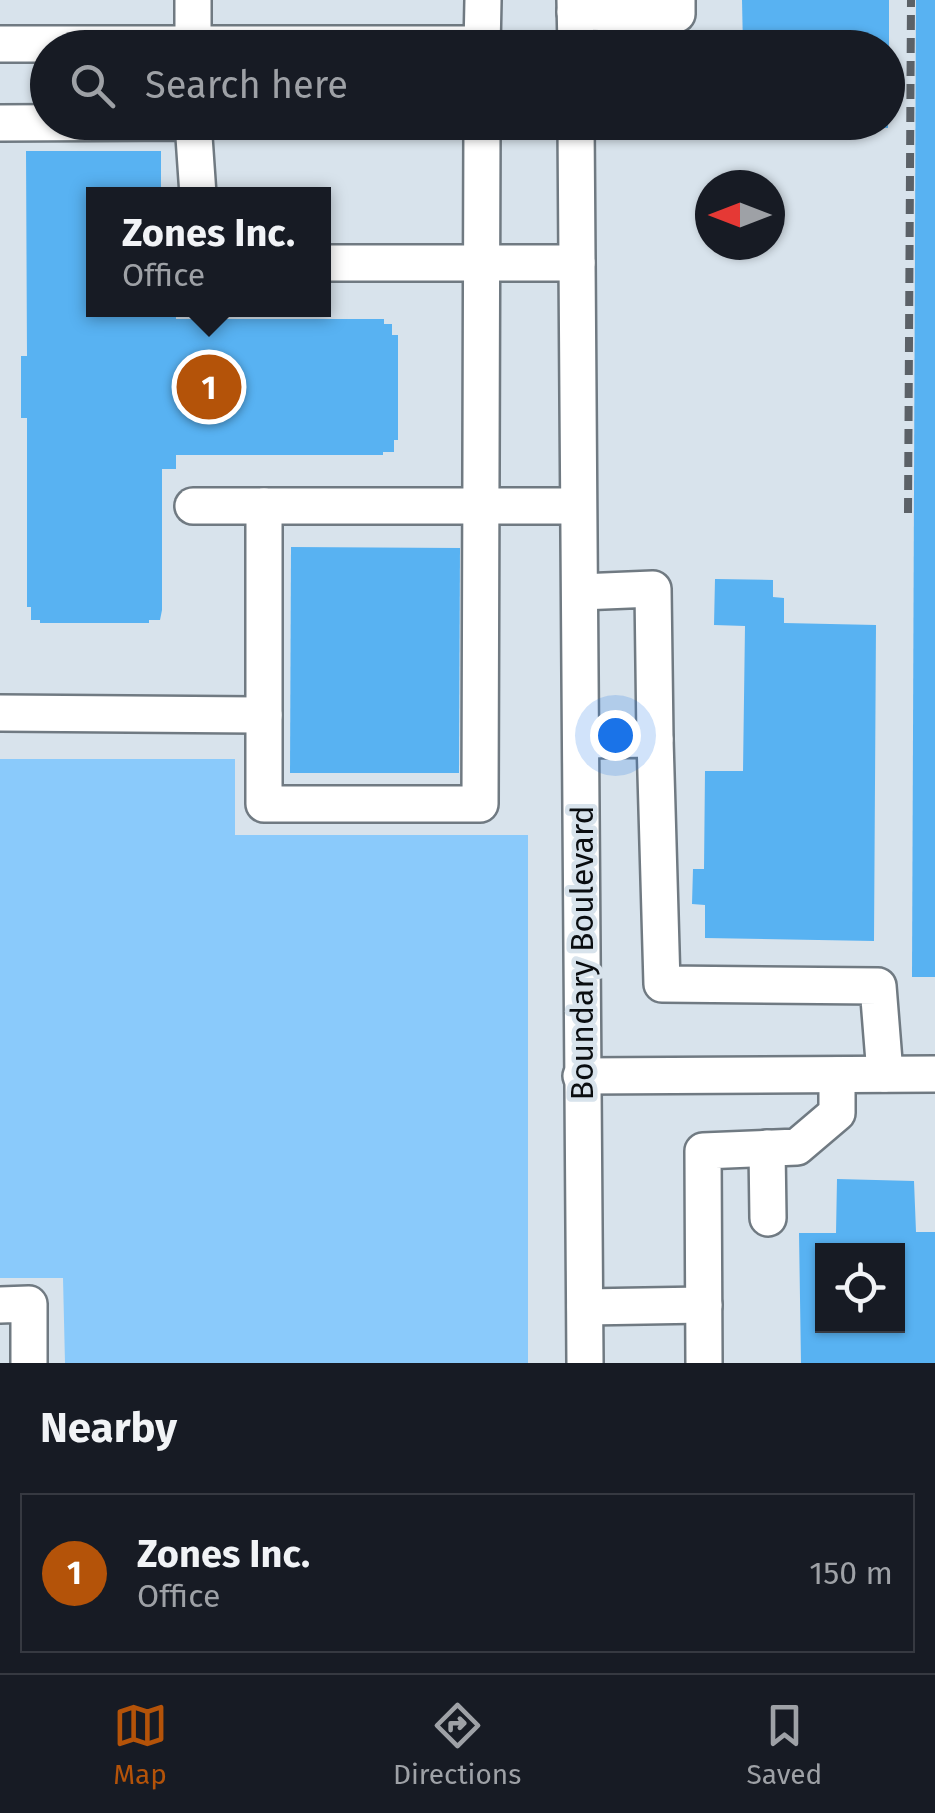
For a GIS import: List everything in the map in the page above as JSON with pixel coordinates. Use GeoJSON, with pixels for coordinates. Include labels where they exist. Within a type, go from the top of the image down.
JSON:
{"type":"FeatureCollection","features":[{"type":"Feature","properties":{"kind":"street"},"geometry":{"type":"LineString","coordinates":[[193,0],[193,30]]}},
{"type":"Feature","properties":{"kind":"street"},"geometry":{"type":"LineString","coordinates":[[482,0],[482,30]]}},
{"type":"Feature","properties":{"kind":"street"},"geometry":{"type":"LineString","coordinates":[[575,6],[677,14],[677,0]]}},
{"type":"Feature","properties":{"kind":"street"},"geometry":{"type":"LineString","coordinates":[[0,44],[30,44]]}},
{"type":"Feature","properties":{"kind":"street"},"geometry":{"type":"LineString","coordinates":[[0,122],[30,122]]}},
{"type":"Feature","properties":{"kind":"street"},"geometry":{"type":"LineString","coordinates":[[194,140],[198,187]]}},
{"type":"Feature","properties":{"kind":"street"},"geometry":{"type":"LineString","coordinates":[[264,506],[264,804],[480,804],[482,140]]}},
{"type":"Feature","properties":{"kind":"street","name":"Boundary Boulevard"},"geometry":{"type":"LineString","coordinates":[[576,140],[585,1363]]}},
{"type":"Feature","properties":{"kind":"street"},"geometry":{"type":"LineString","coordinates":[[331,263],[576,264]]}},
{"type":"Feature","properties":{"kind":"street"},"geometry":{"type":"LineString","coordinates":[[193,506],[578,506]]}},
{"type":"Feature","properties":{"kind":"street"},"geometry":{"type":"LineString","coordinates":[[580,592],[653,589],[662,984],[878,986],[884,1074]]}},
{"type":"Feature","properties":{"kind":"street"},"geometry":{"type":"LineString","coordinates":[[0,713],[264,715]]}},
{"type":"Feature","properties":{"kind":"street"},"geometry":{"type":"LineString","coordinates":[[583,740],[655,738]]}},
{"type":"Feature","properties":{"kind":"street"},"geometry":{"type":"LineString","coordinates":[[704,1363],[703,1151],[797,1147],[837,1113],[837,1074]]}},
{"type":"Feature","properties":{"kind":"street"},"geometry":{"type":"LineString","coordinates":[[582,1076],[935,1074]]}},
{"type":"Feature","properties":{"kind":"street"},"geometry":{"type":"LineString","coordinates":[[766,1148],[768,1218]]}},
{"type":"Feature","properties":{"kind":"street"},"geometry":{"type":"LineString","coordinates":[[0,1305],[29,1304],[20,1358]]}},
{"type":"Feature","properties":{"kind":"street"},"geometry":{"type":"LineString","coordinates":[[585,1307],[704,1305]]}},
{"type":"Feature","properties":{"kind":"shaded area"},"geometry":{"type":"Polygon","coordinates":[[[0,759],[235,759],[235,835],[528,835],[528,1363],[65,1363],[63,1278],[0,1278],[0,759]]]}},
{"type":"Feature","properties":{"kind":"building"},"geometry":{"type":"Polygon","coordinates":[[[742,0],[889,0],[889,30],[743,30],[742,0]]]}},
{"type":"Feature","properties":{"kind":"building"},"geometry":{"type":"Polygon","coordinates":[[[916,0],[935,0],[935,977],[912,977],[916,0]]]}},
{"type":"Feature","properties":{"kind":"building"},"geometry":{"type":"Polygon","coordinates":[[[26,151],[161,151],[161,187],[86,187],[86,317],[384,319],[384,324],[392,324],[392,335],[398,335],[398,440],[394,440],[394,452],[383,455],[176,455],[176,469],[162,469],[160,620],[40,623],[31,620],[31,607],[27,607],[27,418],[21,418],[21,356],[27,356],[26,151]]]}},
{"type":"Feature","properties":{"kind":"building"},"geometry":{"type":"Polygon","coordinates":[[[291,547],[460,548],[459,773],[290,773],[291,547]]]}},
{"type":"Feature","properties":{"kind":"building"},"geometry":{"type":"Polygon","coordinates":[[[715,579],[773,580],[773,597],[784,598],[784,623],[876,625],[874,941],[705,938],[705,905],[692,904],[693,869],[704,869],[705,771],[743,771],[745,626],[714,625],[715,579]]]}},
{"type":"Feature","properties":{"kind":"building"},"geometry":{"type":"Polygon","coordinates":[[[837,1179],[914,1181],[916,1232],[935,1232],[935,1363],[801,1363],[799,1233],[836,1233],[837,1179]]]}},
{"type":"Feature","properties":{"kind":"railway"},"geometry":{"type":"LineString","coordinates":[[908,513],[911,0]]}},
{"type":"Feature","properties":{"kind":"place","name":"Zones Inc."},"geometry":{"type":"Point","coordinates":[209,387]}}]}
